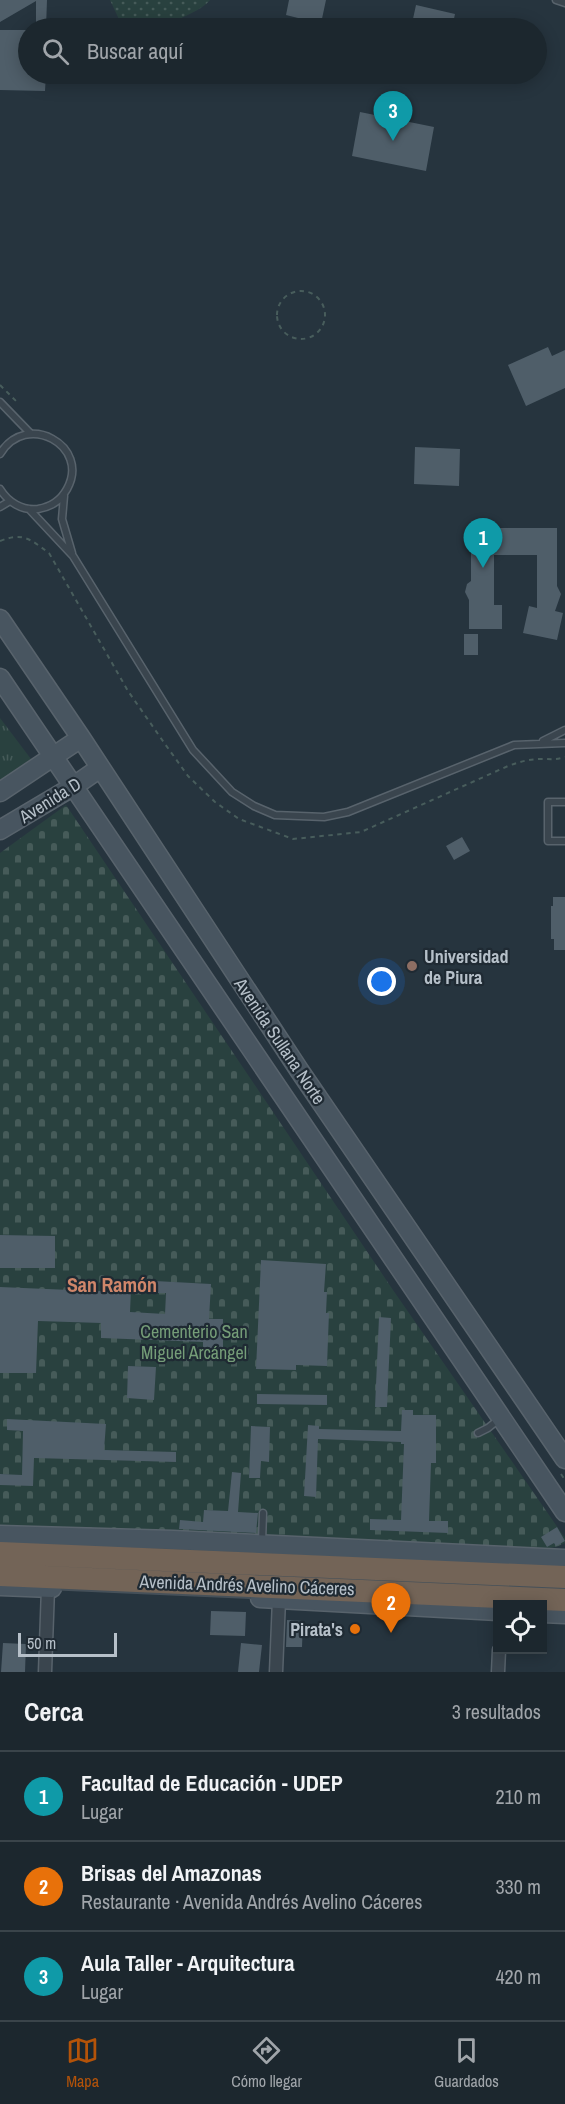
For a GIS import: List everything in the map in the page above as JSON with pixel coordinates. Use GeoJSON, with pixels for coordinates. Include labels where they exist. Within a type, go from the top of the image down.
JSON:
{"type":"FeatureCollection","features":[{"type":"Feature","properties":{"kind":"highway","name":"Avenida Andrés Avelino Cáceres"},"geometry":{"type":"LineString","coordinates":[[0,1553],[565,1577]]}},
{"type":"Feature","properties":{"kind":"highway","name":"Avenida Andrés Avelino Cáceres"},"geometry":{"type":"LineString","coordinates":[[0,1575],[493,1604]]}},
{"type":"Feature","properties":{"kind":"highway","name":"Avenida Andrés Avelino Cáceres"},"geometry":{"type":"LineString","coordinates":[[547,1601],[565,1600]]}},
{"type":"Feature","properties":{"kind":"main road","name":"Avenida Sullana Norte"},"geometry":{"type":"LineString","coordinates":[[0,619],[299,1070],[565,1459]]}},
{"type":"Feature","properties":{"kind":"main road","name":"Avenida Sullana Norte"},"geometry":{"type":"LineString","coordinates":[[0,678],[565,1512]]}},
{"type":"Feature","properties":{"kind":"main road","name":"Avenida D"},"geometry":{"type":"LineString","coordinates":[[0,792],[81,738]]}},
{"type":"Feature","properties":{"kind":"main road","name":"Avenida D"},"geometry":{"type":"LineString","coordinates":[[0,831],[100,768]]}},
{"type":"Feature","properties":{"kind":"main road"},"geometry":{"type":"LineString","coordinates":[[0,1534],[565,1560]]}},
{"type":"Feature","properties":{"kind":"main road","name":"Avenida Andrés Avelino Cáceres"},"geometry":{"type":"LineString","coordinates":[[0,1587],[279,1599],[493,1604]]}},
{"type":"Feature","properties":{"kind":"main road"},"geometry":{"type":"LineString","coordinates":[[547,1613],[565,1614]]}},
{"type":"Feature","properties":{"kind":"street"},"geometry":{"type":"LineString","coordinates":[[45,1672],[48,1588]]}},
{"type":"Feature","properties":{"kind":"street"},"geometry":{"type":"LineString","coordinates":[[276,1672],[279,1599]]}},
{"type":"Feature","properties":{"kind":"street"},"geometry":{"type":"LineString","coordinates":[[498,1672],[499,1654]]}},
{"type":"Feature","properties":{"kind":"lane"},"geometry":{"type":"LineString","coordinates":[[556,0],[565,3]]}},
{"type":"Feature","properties":{"kind":"lane"},"geometry":{"type":"LineString","coordinates":[[0,402],[30,433]]}},
{"type":"Feature","properties":{"kind":"lane"},"geometry":{"type":"LineString","coordinates":[[0,454],[11,440],[30,433],[40,434],[50,437],[66,451],[71,461],[72,473],[70,484],[64,494],[49,506],[29,509],[19,506],[10,501],[0,489]]}},
{"type":"Feature","properties":{"kind":"lane"},"geometry":{"type":"LineString","coordinates":[[64,494],[62,519],[73,556]]}},
{"type":"Feature","properties":{"kind":"lane"},"geometry":{"type":"LineString","coordinates":[[0,507],[10,501]]}},
{"type":"Feature","properties":{"kind":"lane"},"geometry":{"type":"LineString","coordinates":[[29,509],[73,556],[193,750],[232,792],[254,806],[275,815],[324,817],[348,813],[513,745],[537,742],[565,744],[563,736],[565,731]]}},
{"type":"Feature","properties":{"kind":"lane"},"geometry":{"type":"LineString","coordinates":[[537,742],[565,731]]}},
{"type":"Feature","properties":{"kind":"lane"},"geometry":{"type":"LineString","coordinates":[[565,802],[548,802],[548,841],[565,841]]}},
{"type":"Feature","properties":{"kind":"lane"},"geometry":{"type":"LineString","coordinates":[[478,1433],[501,1418]]}},
{"type":"Feature","properties":{"kind":"lane"},"geometry":{"type":"LineString","coordinates":[[262,1545],[263,1513]]}},
{"type":"Feature","properties":{"kind":"path"},"geometry":{"type":"LineString","coordinates":[[302,291],[317,297],[325,310],[323,326],[316,334],[302,340],[295,339],[282,331],[276,317],[280,302],[286,296],[302,291]]}},
{"type":"Feature","properties":{"kind":"path"},"geometry":{"type":"LineString","coordinates":[[0,385],[16,401],[11,406]]}},
{"type":"Feature","properties":{"kind":"path"},"geometry":{"type":"LineString","coordinates":[[0,541],[14,536],[28,538],[49,553],[128,691],[188,776],[215,802],[238,819],[255,826],[293,839],[361,832],[522,761],[556,760],[565,757]]}},
{"type":"Feature","properties":{"kind":"green space"},"geometry":{"type":"Polygon","coordinates":[[[110,0],[210,0],[200,9],[183,18],[118,18],[110,0]]]}},
{"type":"Feature","properties":{"kind":"green space"},"geometry":{"type":"Polygon","coordinates":[[[0,718],[31,759],[0,780],[0,718]]]}},
{"type":"Feature","properties":{"kind":"green space","name":"Cementerio San Miguel Arcángel"},"geometry":{"type":"Polygon","coordinates":[[[66,805],[393,1290],[565,1538],[565,1543],[542,1549],[0,1525],[0,853],[66,805]]]}},
{"type":"Feature","properties":{"kind":"building"},"geometry":{"type":"Polygon","coordinates":[[[0,0],[47,0],[46,18],[36,18],[36,1],[0,22],[0,0]]]}},
{"type":"Feature","properties":{"kind":"building"},"geometry":{"type":"Polygon","coordinates":[[[289,0],[326,0],[322,18],[298,18],[286,15],[289,0]]]}},
{"type":"Feature","properties":{"kind":"building"},"geometry":{"type":"Polygon","coordinates":[[[416,5],[455,14],[454,18],[413,18],[416,5]]]}},
{"type":"Feature","properties":{"kind":"building"},"geometry":{"type":"Polygon","coordinates":[[[0,30],[18,30],[18,84],[45,84],[45,91],[0,90],[0,30]]]}},
{"type":"Feature","properties":{"kind":"building"},"geometry":{"type":"Polygon","coordinates":[[[360,112],[434,127],[426,171],[352,156],[360,112]]]}},
{"type":"Feature","properties":{"kind":"building"},"geometry":{"type":"Polygon","coordinates":[[[548,347],[552,356],[565,350],[565,388],[526,406],[508,365],[548,347]]]}},
{"type":"Feature","properties":{"kind":"building"},"geometry":{"type":"Polygon","coordinates":[[[415,447],[460,449],[459,486],[414,484],[415,447]]]}},
{"type":"Feature","properties":{"kind":"building"},"geometry":{"type":"Polygon","coordinates":[[[471,528],[557,528],[557,586],[561,594],[555,611],[563,613],[557,640],[523,633],[529,606],[537,608],[537,555],[494,555],[494,605],[502,605],[502,629],[469,629],[469,600],[465,592],[467,584],[471,581],[471,528]]]}},
{"type":"Feature","properties":{"kind":"building"},"geometry":{"type":"Polygon","coordinates":[[[464,634],[478,634],[478,655],[464,655],[464,634]]]}},
{"type":"Feature","properties":{"kind":"building"},"geometry":{"type":"Polygon","coordinates":[[[462,837],[470,851],[454,860],[446,846],[462,837]]]}},
{"type":"Feature","properties":{"kind":"building"},"geometry":{"type":"Polygon","coordinates":[[[553,897],[565,897],[565,950],[554,950],[554,939],[551,939],[553,897]]]}},
{"type":"Feature","properties":{"kind":"building"},"geometry":{"type":"Polygon","coordinates":[[[0,1235],[55,1236],[55,1268],[0,1268],[0,1235]]]}},
{"type":"Feature","properties":{"kind":"building"},"geometry":{"type":"Polygon","coordinates":[[[261,1260],[326,1264],[324,1292],[327,1292],[326,1313],[329,1313],[327,1366],[296,1365],[296,1370],[256,1369],[261,1260]]]}},
{"type":"Feature","properties":{"kind":"building"},"geometry":{"type":"Polygon","coordinates":[[[155,1281],[211,1284],[209,1319],[223,1319],[223,1353],[203,1353],[203,1342],[101,1338],[101,1323],[38,1321],[36,1373],[0,1373],[0,1287],[94,1291],[131,1290],[130,1312],[165,1314],[166,1293],[154,1293],[155,1281]]]}},
{"type":"Feature","properties":{"kind":"building"},"geometry":{"type":"Polygon","coordinates":[[[379,1317],[391,1318],[387,1407],[375,1407],[379,1317]]]}},
{"type":"Feature","properties":{"kind":"building"},"geometry":{"type":"Polygon","coordinates":[[[128,1366],[156,1367],[154,1400],[127,1398],[128,1366]]]}},
{"type":"Feature","properties":{"kind":"building"},"geometry":{"type":"Polygon","coordinates":[[[257,1394],[327,1395],[327,1405],[257,1404],[257,1394]]]}},
{"type":"Feature","properties":{"kind":"building"},"geometry":{"type":"Polygon","coordinates":[[[402,1410],[413,1410],[413,1415],[436,1415],[436,1463],[431,1463],[429,1521],[448,1521],[448,1533],[370,1530],[370,1519],[401,1520],[404,1444],[401,1442],[318,1439],[316,1497],[304,1496],[308,1425],[319,1426],[319,1429],[401,1431],[402,1410]]]}},
{"type":"Feature","properties":{"kind":"building"},"geometry":{"type":"Polygon","coordinates":[[[7,1419],[106,1424],[104,1450],[176,1452],[176,1462],[34,1458],[33,1486],[0,1485],[0,1474],[22,1475],[23,1431],[7,1430],[7,1419]]]}},
{"type":"Feature","properties":{"kind":"building"},"geometry":{"type":"Polygon","coordinates":[[[251,1426],[270,1427],[269,1462],[261,1461],[260,1478],[249,1478],[251,1426]]]}},
{"type":"Feature","properties":{"kind":"building"},"geometry":{"type":"Polygon","coordinates":[[[232,1472],[241,1473],[238,1512],[258,1513],[256,1533],[179,1529],[180,1520],[203,1522],[204,1510],[228,1511],[232,1472]]]}},
{"type":"Feature","properties":{"kind":"building"},"geometry":{"type":"Polygon","coordinates":[[[557,1527],[565,1541],[556,1546],[554,1543],[547,1547],[541,1537],[557,1527]]]}},
{"type":"Feature","properties":{"kind":"building"},"geometry":{"type":"Polygon","coordinates":[[[211,1611],[246,1612],[245,1636],[210,1635],[211,1611]]]}},
{"type":"Feature","properties":{"kind":"building"},"geometry":{"type":"Polygon","coordinates":[[[287,1620],[303,1621],[302,1647],[286,1647],[287,1620]]]}},
{"type":"Feature","properties":{"kind":"building"},"geometry":{"type":"Polygon","coordinates":[[[3,1643],[26,1644],[25,1672],[1,1672],[3,1643]]]}},
{"type":"Feature","properties":{"kind":"building"},"geometry":{"type":"Polygon","coordinates":[[[241,1643],[262,1645],[259,1672],[238,1672],[241,1643]]]}},
{"type":"Feature","properties":{"kind":"place","name":"Aula Taller - Arquitectura"},"geometry":{"type":"Point","coordinates":[393,141]}},
{"type":"Feature","properties":{"kind":"place","name":"Facultad de Educación - UDEP"},"geometry":{"type":"Point","coordinates":[483,568]}},
{"type":"Feature","properties":{"kind":"place","name":"Universidad de Piura"},"geometry":{"type":"Point","coordinates":[412,966]}},
{"type":"Feature","properties":{"kind":"place","name":"Pirata's"},"geometry":{"type":"Point","coordinates":[355,1629]}},
{"type":"Feature","properties":{"kind":"place","name":"Brisas del Amazonas"},"geometry":{"type":"Point","coordinates":[391,1633]}},
{"type":"Feature","properties":{"kind":"district","name":"San Ramón"},"geometry":{"type":"Point","coordinates":[112,1284]}}]}
